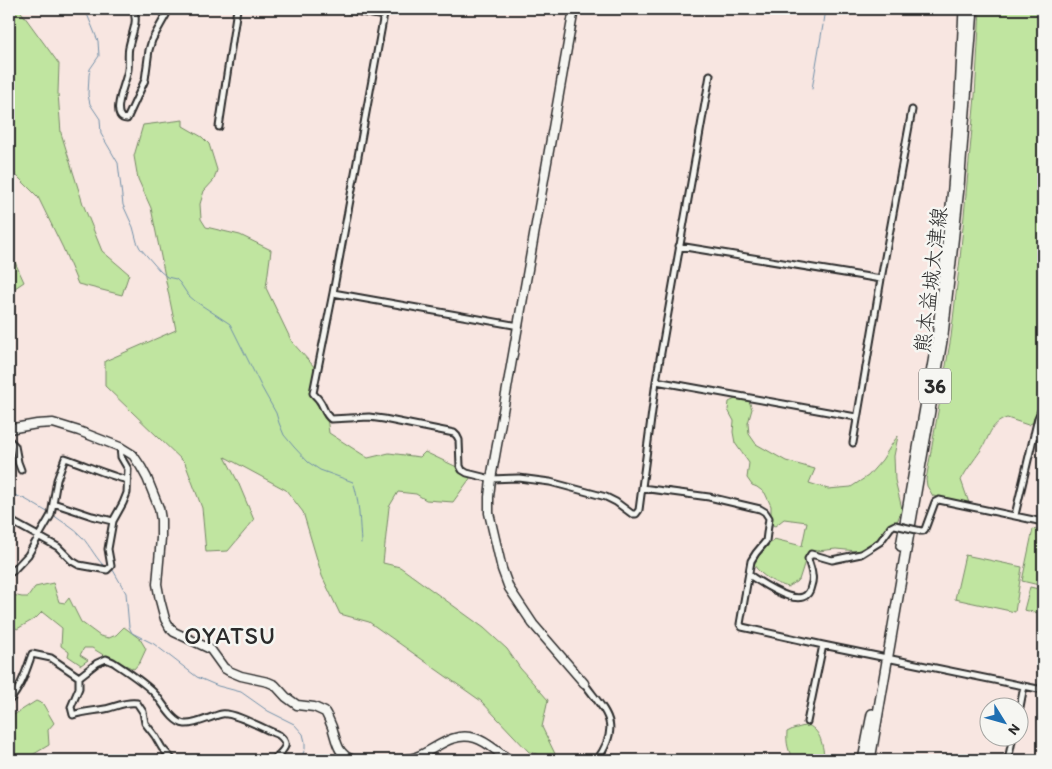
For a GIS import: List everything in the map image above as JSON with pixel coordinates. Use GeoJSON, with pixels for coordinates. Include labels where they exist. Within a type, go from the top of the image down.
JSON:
{"type":"FeatureCollection","features":[{"type":"Feature","properties":{"kind":"main road","name":"熊本益城大津線"},"geometry":{"type":"LineString","coordinates":[[870,760],[904,522],[936,339],[953,188],[964,9]]}},
{"type":"Feature","properties":{"kind":"main road","name":"熊本益城大津線"},"geometry":{"type":"LineString","coordinates":[[863,760],[885,658],[943,336],[959,187],[972,9]]}},
{"type":"Feature","properties":{"kind":"street"},"geometry":{"type":"LineString","coordinates":[[132,9],[135,25],[128,48],[129,65],[118,109],[119,116],[124,119],[127,119],[131,113],[145,80],[152,40],[166,15],[167,9]]}},
{"type":"Feature","properties":{"kind":"street"},"geometry":{"type":"LineString","coordinates":[[219,127],[237,9]]}},
{"type":"Feature","properties":{"kind":"street"},"geometry":{"type":"LineString","coordinates":[[344,9],[384,16]]}},
{"type":"Feature","properties":{"kind":"street"},"geometry":{"type":"LineString","coordinates":[[385,9],[313,393],[319,399],[327,416],[332,419],[384,418],[454,433],[458,440],[460,466],[467,473],[491,479],[519,478],[550,482],[606,497],[632,514],[636,514],[639,510],[656,381],[710,75]]}},
{"type":"Feature","properties":{"kind":"street"},"geometry":{"type":"LineString","coordinates":[[574,9],[491,479],[489,513],[502,569],[509,588],[533,624],[584,683],[605,711],[611,726],[610,737],[605,749],[597,760]]}},
{"type":"Feature","properties":{"kind":"street"},"geometry":{"type":"LineString","coordinates":[[853,443],[856,417],[912,110]]}},
{"type":"Feature","properties":{"kind":"street"},"geometry":{"type":"LineString","coordinates":[[679,246],[881,279]]}},
{"type":"Feature","properties":{"kind":"street"},"geometry":{"type":"LineString","coordinates":[[333,293],[518,326]]}},
{"type":"Feature","properties":{"kind":"street"},"geometry":{"type":"LineString","coordinates":[[656,381],[856,417]]}},
{"type":"Feature","properties":{"kind":"street"},"geometry":{"type":"LineString","coordinates":[[1015,516],[1038,418],[1043,406]]}},
{"type":"Feature","properties":{"kind":"street"},"geometry":{"type":"LineString","coordinates":[[9,429],[53,423],[78,431],[133,455],[147,478],[159,508],[161,520],[157,584],[165,619],[170,628],[174,632],[208,648],[224,668],[229,671],[241,676],[268,682],[275,685],[286,697],[298,705],[314,707],[326,712],[338,747],[348,759]]}},
{"type":"Feature","properties":{"kind":"street"},"geometry":{"type":"LineString","coordinates":[[1034,434],[1043,436]]}},
{"type":"Feature","properties":{"kind":"street"},"geometry":{"type":"LineString","coordinates":[[9,440],[15,446],[21,470]]}},
{"type":"Feature","properties":{"kind":"street"},"geometry":{"type":"LineString","coordinates":[[9,520],[58,546],[72,561],[79,565],[106,570],[111,566],[108,549],[113,521],[127,493],[128,469],[121,458],[120,448]]}},
{"type":"Feature","properties":{"kind":"street"},"geometry":{"type":"LineString","coordinates":[[9,570],[12,572],[28,555],[51,515],[57,480],[65,458],[128,480]]}},
{"type":"Feature","properties":{"kind":"street"},"geometry":{"type":"LineString","coordinates":[[642,488],[709,497],[760,509],[770,518],[766,541],[751,561],[740,624],[742,627],[1043,690]]}},
{"type":"Feature","properties":{"kind":"street"},"geometry":{"type":"LineString","coordinates":[[749,575],[781,594],[798,599],[806,596],[810,591],[813,576],[808,559],[811,554],[832,560],[862,554],[880,542],[891,527],[895,525],[923,531],[935,502],[939,500],[1043,522]]}},
{"type":"Feature","properties":{"kind":"street"},"geometry":{"type":"LineString","coordinates":[[53,503],[113,521]]}},
{"type":"Feature","properties":{"kind":"street"},"geometry":{"type":"LineString","coordinates":[[807,722],[823,645]]}},
{"type":"Feature","properties":{"kind":"street"},"geometry":{"type":"LineString","coordinates":[[9,701],[21,683],[32,654],[51,658],[79,677]]}},
{"type":"Feature","properties":{"kind":"street"},"geometry":{"type":"LineString","coordinates":[[79,677],[97,663],[106,659],[114,662],[155,693],[170,714],[179,722],[184,724],[194,723],[224,714],[235,716],[279,735],[286,743],[285,748],[274,760]]}},
{"type":"Feature","properties":{"kind":"street"},"geometry":{"type":"LineString","coordinates":[[79,677],[79,688],[71,707],[73,715],[89,710],[107,709],[130,702],[137,703],[143,712],[145,722],[172,760]]}},
{"type":"Feature","properties":{"kind":"street"},"geometry":{"type":"LineString","coordinates":[[1022,696],[1024,686]]}},
{"type":"Feature","properties":{"kind":"street"},"geometry":{"type":"LineString","coordinates":[[401,760],[417,757],[447,740],[466,736],[476,738],[511,760]]}},
{"type":"Feature","properties":{"kind":"street"},"geometry":{"type":"LineString","coordinates":[[1008,760],[1011,746]]}},
{"type":"Feature","properties":{"kind":"green space"},"geometry":{"type":"Polygon","coordinates":[[[9,9],[19,9],[59,64],[58,93],[61,133],[83,204],[102,251],[129,274],[122,295],[78,284],[38,197],[9,168],[9,9]]]}},
{"type":"Feature","properties":{"kind":"green space"},"geometry":{"type":"Polygon","coordinates":[[[980,9],[1043,9],[1043,411],[1036,421],[1028,425],[1007,418],[993,427],[981,450],[961,480],[969,503],[933,496],[926,480],[951,337],[960,259],[975,96],[980,9]]]}},
{"type":"Feature","properties":{"kind":"green space"},"geometry":{"type":"Polygon","coordinates":[[[183,120],[183,126],[202,137],[209,144],[217,170],[214,180],[204,191],[200,204],[201,219],[206,227],[240,235],[271,250],[266,288],[292,342],[317,370],[315,397],[327,417],[329,433],[368,458],[389,453],[420,457],[425,452],[459,468],[471,477],[453,502],[426,500],[416,494],[398,492],[389,507],[383,563],[400,567],[484,628],[507,649],[520,668],[548,700],[542,727],[558,760],[529,752],[481,701],[369,622],[340,614],[322,576],[303,512],[286,490],[225,457],[254,520],[228,551],[206,552],[202,508],[185,463],[105,386],[105,361],[176,330],[151,208],[138,179],[134,156],[143,125],[183,120]]]}},
{"type":"Feature","properties":{"kind":"green space"},"geometry":{"type":"Polygon","coordinates":[[[9,249],[24,282],[9,292],[9,249]]]}},
{"type":"Feature","properties":{"kind":"green space"},"geometry":{"type":"Polygon","coordinates":[[[737,398],[749,401],[752,409],[748,423],[749,434],[756,444],[786,461],[815,469],[809,483],[828,489],[851,487],[868,476],[882,460],[898,436],[894,456],[895,480],[902,509],[897,522],[890,524],[876,542],[857,551],[836,549],[808,552],[799,580],[788,587],[765,576],[754,565],[758,557],[774,539],[802,546],[807,522],[784,519],[775,526],[771,524],[771,506],[765,493],[752,485],[747,478],[749,463],[735,443],[734,421],[728,410],[729,402],[737,398]]]}},
{"type":"Feature","properties":{"kind":"green space"},"geometry":{"type":"Polygon","coordinates":[[[1033,529],[1043,532],[1043,586],[1022,581],[1033,529]]]}},
{"type":"Feature","properties":{"kind":"green space"},"geometry":{"type":"Polygon","coordinates":[[[965,555],[1022,567],[1015,612],[955,599],[965,555]]]}},
{"type":"Feature","properties":{"kind":"green space"},"geometry":{"type":"Polygon","coordinates":[[[53,583],[59,602],[65,603],[69,598],[81,622],[100,636],[109,638],[116,635],[124,627],[140,639],[146,649],[140,662],[134,669],[92,648],[84,648],[80,655],[88,660],[81,665],[68,656],[69,652],[61,646],[62,628],[42,612],[36,618],[17,629],[9,622],[11,607],[9,605],[9,597],[12,595],[28,597],[35,587],[53,583]]]}},
{"type":"Feature","properties":{"kind":"green space"},"geometry":{"type":"Polygon","coordinates":[[[1030,587],[1043,590],[1043,614],[1024,610],[1030,587]]]}},
{"type":"Feature","properties":{"kind":"green space"},"geometry":{"type":"Polygon","coordinates":[[[36,701],[43,704],[54,723],[48,730],[49,745],[24,760],[9,760],[9,718],[36,701]]]}},
{"type":"Feature","properties":{"kind":"green space"},"geometry":{"type":"Polygon","coordinates":[[[808,725],[819,735],[825,760],[794,760],[790,754],[787,732],[808,725]]]}},
{"type":"Feature","properties":{"kind":"waterway"},"geometry":{"type":"LineString","coordinates":[[85,9],[98,41],[99,56],[90,69],[88,95],[90,104],[100,119],[101,134],[118,163],[123,205],[140,248],[160,271],[167,277],[176,279],[195,301],[230,324],[276,413],[284,435],[294,447],[308,462],[320,470],[353,482],[358,503],[361,543]]}},
{"type":"Feature","properties":{"kind":"waterway"},"geometry":{"type":"LineString","coordinates":[[824,22],[826,9]]}},
{"type":"Feature","properties":{"kind":"waterway"},"geometry":{"type":"LineString","coordinates":[[812,89],[823,25]]}},
{"type":"Feature","properties":{"kind":"waterway"},"geometry":{"type":"LineString","coordinates":[[9,493],[25,499],[49,513]]}},
{"type":"Feature","properties":{"kind":"waterway"},"geometry":{"type":"LineString","coordinates":[[53,515],[79,534],[106,568]]}},
{"type":"Feature","properties":{"kind":"waterway"},"geometry":{"type":"LineString","coordinates":[[110,569],[113,570],[126,593],[129,627],[132,633],[154,644],[197,677],[218,686],[241,692],[268,711],[294,724],[303,734],[305,742],[305,749],[300,760]]}},
{"type":"Feature","properties":{"kind":"district","name":"OYATSU"},"geometry":{"type":"Point","coordinates":[230,636]}}]}
